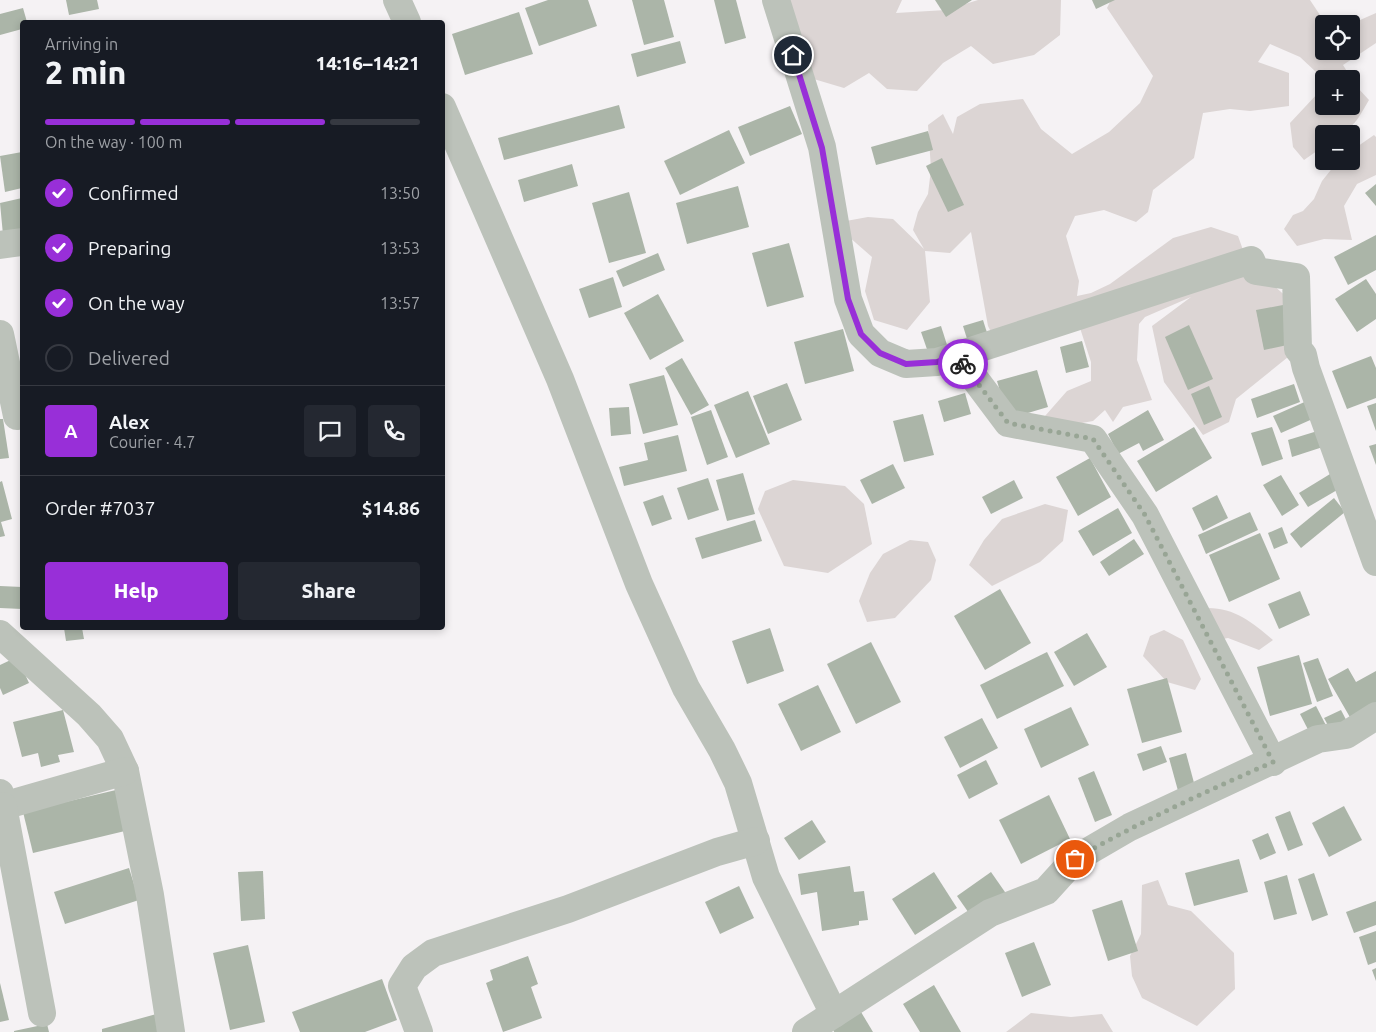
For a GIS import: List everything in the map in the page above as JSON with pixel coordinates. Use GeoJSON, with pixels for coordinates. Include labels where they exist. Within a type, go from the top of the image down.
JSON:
{"type":"FeatureCollection","features":[{"type":"Feature","properties":{"kind":"street"},"geometry":{"type":"LineString","coordinates":[[397,0],[406,20]]}},
{"type":"Feature","properties":{"kind":"street"},"geometry":{"type":"LineString","coordinates":[[776,0],[822,148],[848,299],[861,334],[880,353],[906,364],[937,362],[1251,260],[1256,270],[1296,277],[1298,349],[1304,355],[1306,368],[1376,562]]}},
{"type":"Feature","properties":{"kind":"street"},"geometry":{"type":"LineString","coordinates":[[445,114],[560,379],[639,584],[686,688],[722,750],[738,783],[766,877],[834,1014]]}},
{"type":"Feature","properties":{"kind":"street"},"geometry":{"type":"LineString","coordinates":[[0,245],[20,242]]}},
{"type":"Feature","properties":{"kind":"street"},"geometry":{"type":"LineString","coordinates":[[0,334],[17,416]]}},
{"type":"Feature","properties":{"kind":"street"},"geometry":{"type":"LineString","coordinates":[[957,355],[1008,423],[1093,439],[1145,515],[1273,762]]}},
{"type":"Feature","properties":{"kind":"street"},"geometry":{"type":"LineString","coordinates":[[0,634],[89,715],[110,739],[125,771],[150,895],[171,1032]]}},
{"type":"Feature","properties":{"kind":"street"},"geometry":{"type":"LineString","coordinates":[[806,1032],[990,913],[1046,891],[1075,859],[1130,827],[1273,762],[1318,739],[1346,735],[1376,716]]}},
{"type":"Feature","properties":{"kind":"street"},"geometry":{"type":"LineString","coordinates":[[42,1013],[1,799],[125,771]]}},
{"type":"Feature","properties":{"kind":"street"},"geometry":{"type":"LineString","coordinates":[[419,1032],[402,986],[414,966],[433,953],[568,909],[717,852],[756,841]]}},
{"type":"Feature","properties":{"kind":"shaded area"},"geometry":{"type":"Polygon","coordinates":[[[779,0],[902,0],[896,13],[946,10],[978,0],[1061,0],[1060,35],[1034,55],[993,64],[971,46],[943,63],[917,91],[887,89],[869,73],[844,88],[807,77],[779,0]]]}},
{"type":"Feature","properties":{"kind":"shaded area"},"geometry":{"type":"Polygon","coordinates":[[[1111,0],[1310,0],[1320,15],[1315,15],[1315,60],[1350,60],[1343,65],[1346,70],[1315,71],[1300,57],[1270,44],[1258,62],[1289,73],[1289,106],[1250,111],[1230,109],[1203,113],[1194,158],[1153,190],[1148,212],[1136,222],[1104,210],[1075,216],[1066,236],[1079,281],[1077,296],[1091,293],[1110,284],[1173,238],[1211,227],[1238,236],[1247,261],[1291,301],[1298,349],[1236,399],[1229,422],[1203,435],[1164,382],[1152,326],[1191,297],[1145,317],[1139,324],[1137,360],[1152,400],[1123,407],[1113,422],[1105,410],[1093,421],[1054,428],[1038,424],[1067,391],[1091,381],[1091,362],[1080,328],[999,348],[988,326],[971,232],[950,253],[925,251],[930,302],[907,330],[874,320],[865,291],[872,257],[848,236],[846,221],[868,217],[893,219],[924,249],[913,230],[918,212],[928,194],[931,169],[928,125],[943,114],[953,134],[957,117],[980,104],[1023,99],[1041,129],[1072,154],[1109,132],[1140,103],[1153,76],[1107,8],[1111,0]]]}},
{"type":"Feature","properties":{"kind":"shaded area"},"geometry":{"type":"Polygon","coordinates":[[[1376,13],[1376,43],[1360,54],[1360,20],[1376,13]]]}},
{"type":"Feature","properties":{"kind":"shaded area"},"geometry":{"type":"Polygon","coordinates":[[[1360,90],[1369,100],[1360,114],[1360,90]]]}},
{"type":"Feature","properties":{"kind":"shaded area"},"geometry":{"type":"Polygon","coordinates":[[[1315,96],[1315,115],[1359,115],[1352,125],[1315,125],[1315,152],[1304,160],[1293,147],[1290,123],[1315,96]]]}},
{"type":"Feature","properties":{"kind":"shaded area"},"geometry":{"type":"Polygon","coordinates":[[[1374,135],[1376,137],[1376,175],[1357,184],[1344,206],[1352,240],[1324,239],[1297,246],[1284,229],[1293,215],[1303,211],[1314,199],[1322,181],[1331,170],[1360,170],[1360,145],[1374,135]]]}},
{"type":"Feature","properties":{"kind":"shaded area"},"geometry":{"type":"Polygon","coordinates":[[[793,480],[845,486],[864,504],[872,544],[828,573],[784,566],[758,509],[765,491],[793,480]]]}},
{"type":"Feature","properties":{"kind":"shaded area"},"geometry":{"type":"Polygon","coordinates":[[[1045,504],[1068,510],[1063,541],[1040,562],[992,586],[969,565],[984,540],[1002,519],[1045,504]]]}},
{"type":"Feature","properties":{"kind":"shaded area"},"geometry":{"type":"Polygon","coordinates":[[[910,540],[928,542],[936,560],[931,580],[895,618],[867,622],[859,601],[870,573],[883,554],[910,540]]]}},
{"type":"Feature","properties":{"kind":"shaded area"},"geometry":{"type":"Polygon","coordinates":[[[1208,608],[1235,614],[1251,622],[1273,640],[1259,650],[1228,638],[1208,642],[1208,608]]]}},
{"type":"Feature","properties":{"kind":"shaded area"},"geometry":{"type":"Polygon","coordinates":[[[1164,630],[1183,640],[1201,679],[1195,690],[1167,682],[1143,656],[1150,636],[1164,630]]]}},
{"type":"Feature","properties":{"kind":"shaded area"},"geometry":{"type":"Polygon","coordinates":[[[1158,880],[1168,905],[1191,911],[1234,953],[1235,989],[1197,1026],[1142,998],[1132,976],[1130,956],[1141,934],[1142,885],[1158,880]]]}},
{"type":"Feature","properties":{"kind":"shaded area"},"geometry":{"type":"Polygon","coordinates":[[[1031,1013],[1071,1017],[1102,1014],[1113,1032],[1006,1032],[1031,1013]]]}},
{"type":"Feature","properties":{"kind":"building"},"geometry":{"type":"Polygon","coordinates":[[[66,0],[97,0],[99,9],[69,15],[66,0]]]}},
{"type":"Feature","properties":{"kind":"building"},"geometry":{"type":"Polygon","coordinates":[[[548,0],[588,0],[597,26],[539,46],[525,8],[548,0]]]}},
{"type":"Feature","properties":{"kind":"building"},"geometry":{"type":"Polygon","coordinates":[[[632,0],[664,0],[674,37],[644,45],[632,0]]]}},
{"type":"Feature","properties":{"kind":"building"},"geometry":{"type":"Polygon","coordinates":[[[714,0],[736,0],[746,38],[725,44],[714,0]]]}},
{"type":"Feature","properties":{"kind":"building"},"geometry":{"type":"Polygon","coordinates":[[[935,0],[972,0],[946,17],[935,0]]]}},
{"type":"Feature","properties":{"kind":"building"},"geometry":{"type":"Polygon","coordinates":[[[1092,0],[1115,0],[1096,9],[1092,0]]]}},
{"type":"Feature","properties":{"kind":"building"},"geometry":{"type":"Polygon","coordinates":[[[23,8],[26,20],[20,20],[20,30],[0,35],[0,14],[23,8]]]}},
{"type":"Feature","properties":{"kind":"building"},"geometry":{"type":"Polygon","coordinates":[[[519,12],[533,54],[465,75],[452,34],[519,12]]]}},
{"type":"Feature","properties":{"kind":"building"},"geometry":{"type":"Polygon","coordinates":[[[680,41],[686,63],[637,77],[631,54],[680,41]]]}},
{"type":"Feature","properties":{"kind":"building"},"geometry":{"type":"Polygon","coordinates":[[[619,105],[625,128],[504,160],[498,138],[619,105]]]}},
{"type":"Feature","properties":{"kind":"building"},"geometry":{"type":"Polygon","coordinates":[[[790,106],[802,134],[750,156],[738,127],[790,106]]]}},
{"type":"Feature","properties":{"kind":"building"},"geometry":{"type":"Polygon","coordinates":[[[729,130],[745,163],[680,195],[664,161],[729,130]]]}},
{"type":"Feature","properties":{"kind":"building"},"geometry":{"type":"Polygon","coordinates":[[[928,131],[933,150],[876,165],[871,147],[928,131]]]}},
{"type":"Feature","properties":{"kind":"building"},"geometry":{"type":"Polygon","coordinates":[[[20,152],[20,188],[5,192],[0,156],[20,152]]]}},
{"type":"Feature","properties":{"kind":"building"},"geometry":{"type":"Polygon","coordinates":[[[942,158],[964,205],[948,212],[926,166],[942,158]]]}},
{"type":"Feature","properties":{"kind":"building"},"geometry":{"type":"Polygon","coordinates":[[[572,164],[578,186],[524,202],[518,180],[572,164]]]}},
{"type":"Feature","properties":{"kind":"building"},"geometry":{"type":"Polygon","coordinates":[[[1376,184],[1376,206],[1365,193],[1376,184]]]}},
{"type":"Feature","properties":{"kind":"building"},"geometry":{"type":"Polygon","coordinates":[[[738,186],[749,227],[687,244],[676,203],[738,186]]]}},
{"type":"Feature","properties":{"kind":"building"},"geometry":{"type":"Polygon","coordinates":[[[629,192],[646,253],[609,263],[592,203],[629,192]]]}},
{"type":"Feature","properties":{"kind":"building"},"geometry":{"type":"Polygon","coordinates":[[[20,198],[20,231],[3,235],[0,203],[20,198]]]}},
{"type":"Feature","properties":{"kind":"building"},"geometry":{"type":"Polygon","coordinates":[[[1376,235],[1376,270],[1348,285],[1334,257],[1376,235]]]}},
{"type":"Feature","properties":{"kind":"building"},"geometry":{"type":"Polygon","coordinates":[[[789,243],[804,297],[767,307],[752,253],[789,243]]]}},
{"type":"Feature","properties":{"kind":"building"},"geometry":{"type":"Polygon","coordinates":[[[658,253],[665,270],[623,287],[616,271],[658,253]]]}},
{"type":"Feature","properties":{"kind":"building"},"geometry":{"type":"Polygon","coordinates":[[[613,277],[622,307],[589,318],[579,289],[613,277]]]}},
{"type":"Feature","properties":{"kind":"building"},"geometry":{"type":"Polygon","coordinates":[[[1366,279],[1376,294],[1376,319],[1357,332],[1335,299],[1366,279]]]}},
{"type":"Feature","properties":{"kind":"building"},"geometry":{"type":"Polygon","coordinates":[[[658,294],[684,341],[650,360],[624,313],[658,294]]]}},
{"type":"Feature","properties":{"kind":"building"},"geometry":{"type":"Polygon","coordinates":[[[1283,305],[1292,344],[1264,350],[1256,310],[1283,305]]]}},
{"type":"Feature","properties":{"kind":"building"},"geometry":{"type":"Polygon","coordinates":[[[983,320],[989,339],[969,345],[963,326],[983,320]]]}},
{"type":"Feature","properties":{"kind":"building"},"geometry":{"type":"Polygon","coordinates":[[[1189,325],[1213,379],[1188,390],[1165,337],[1189,325]]]}},
{"type":"Feature","properties":{"kind":"building"},"geometry":{"type":"Polygon","coordinates":[[[941,326],[948,348],[929,355],[921,332],[941,326]]]}},
{"type":"Feature","properties":{"kind":"building"},"geometry":{"type":"Polygon","coordinates":[[[843,329],[854,371],[805,384],[794,342],[843,329]]]}},
{"type":"Feature","properties":{"kind":"building"},"geometry":{"type":"Polygon","coordinates":[[[1082,341],[1089,367],[1066,373],[1060,347],[1082,341]]]}},
{"type":"Feature","properties":{"kind":"building"},"geometry":{"type":"Polygon","coordinates":[[[1371,356],[1376,368],[1376,398],[1347,409],[1332,371],[1371,356]]]}},
{"type":"Feature","properties":{"kind":"building"},"geometry":{"type":"Polygon","coordinates":[[[682,358],[709,405],[691,415],[665,368],[682,358]]]}},
{"type":"Feature","properties":{"kind":"building"},"geometry":{"type":"Polygon","coordinates":[[[1037,370],[1048,407],[1008,419],[997,381],[1037,370]]]}},
{"type":"Feature","properties":{"kind":"building"},"geometry":{"type":"Polygon","coordinates":[[[664,375],[678,425],[643,434],[629,384],[664,375]]]}},
{"type":"Feature","properties":{"kind":"building"},"geometry":{"type":"Polygon","coordinates":[[[787,383],[802,420],[768,434],[753,396],[787,383]]]}},
{"type":"Feature","properties":{"kind":"building"},"geometry":{"type":"Polygon","coordinates":[[[1294,384],[1300,402],[1257,418],[1251,399],[1294,384]]]}},
{"type":"Feature","properties":{"kind":"building"},"geometry":{"type":"Polygon","coordinates":[[[1209,386],[1222,417],[1204,425],[1191,394],[1209,386]]]}},
{"type":"Feature","properties":{"kind":"building"},"geometry":{"type":"Polygon","coordinates":[[[748,391],[770,444],[736,458],[714,405],[748,391]]]}},
{"type":"Feature","properties":{"kind":"building"},"geometry":{"type":"Polygon","coordinates":[[[965,393],[971,414],[944,422],[938,401],[965,393]]]}},
{"type":"Feature","properties":{"kind":"building"},"geometry":{"type":"Polygon","coordinates":[[[1309,400],[1317,417],[1281,433],[1273,416],[1309,400]]]}},
{"type":"Feature","properties":{"kind":"building"},"geometry":{"type":"Polygon","coordinates":[[[1376,403],[1376,431],[1367,406],[1376,403]]]}},
{"type":"Feature","properties":{"kind":"building"},"geometry":{"type":"Polygon","coordinates":[[[629,407],[631,434],[611,436],[609,408],[629,407]]]}},
{"type":"Feature","properties":{"kind":"building"},"geometry":{"type":"Polygon","coordinates":[[[711,410],[728,457],[707,465],[691,417],[711,410]]]}},
{"type":"Feature","properties":{"kind":"building"},"geometry":{"type":"Polygon","coordinates":[[[1148,410],[1164,440],[1143,451],[1139,443],[1118,454],[1108,434],[1148,410]]]}},
{"type":"Feature","properties":{"kind":"building"},"geometry":{"type":"Polygon","coordinates":[[[923,414],[934,455],[904,462],[893,421],[923,414]]]}},
{"type":"Feature","properties":{"kind":"building"},"geometry":{"type":"Polygon","coordinates":[[[0,419],[3,419],[9,458],[0,459],[0,419]]]}},
{"type":"Feature","properties":{"kind":"building"},"geometry":{"type":"Polygon","coordinates":[[[1194,427],[1212,458],[1156,492],[1137,461],[1194,427]]]}},
{"type":"Feature","properties":{"kind":"building"},"geometry":{"type":"Polygon","coordinates":[[[1272,427],[1283,459],[1262,466],[1251,433],[1272,427]]]}},
{"type":"Feature","properties":{"kind":"building"},"geometry":{"type":"Polygon","coordinates":[[[1324,429],[1329,445],[1292,457],[1288,440],[1324,429]]]}},
{"type":"Feature","properties":{"kind":"building"},"geometry":{"type":"Polygon","coordinates":[[[678,435],[687,471],[624,486],[619,467],[648,460],[644,443],[678,435]]]}},
{"type":"Feature","properties":{"kind":"building"},"geometry":{"type":"Polygon","coordinates":[[[1376,444],[1376,465],[1369,446],[1376,444]]]}},
{"type":"Feature","properties":{"kind":"building"},"geometry":{"type":"Polygon","coordinates":[[[1090,458],[1111,497],[1078,516],[1056,477],[1090,458]]]}},
{"type":"Feature","properties":{"kind":"building"},"geometry":{"type":"Polygon","coordinates":[[[893,464],[905,488],[872,504],[860,480],[893,464]]]}},
{"type":"Feature","properties":{"kind":"building"},"geometry":{"type":"Polygon","coordinates":[[[1335,471],[1344,486],[1308,507],[1299,493],[1335,471]]]}},
{"type":"Feature","properties":{"kind":"building"},"geometry":{"type":"Polygon","coordinates":[[[743,473],[755,514],[727,521],[716,480],[743,473]]]}},
{"type":"Feature","properties":{"kind":"building"},"geometry":{"type":"Polygon","coordinates":[[[1281,475],[1299,505],[1282,516],[1263,485],[1281,475]]]}},
{"type":"Feature","properties":{"kind":"building"},"geometry":{"type":"Polygon","coordinates":[[[708,478],[719,510],[688,520],[677,488],[708,478]]]}},
{"type":"Feature","properties":{"kind":"building"},"geometry":{"type":"Polygon","coordinates":[[[1014,480],[1023,498],[991,514],[982,497],[1014,480]]]}},
{"type":"Feature","properties":{"kind":"building"},"geometry":{"type":"Polygon","coordinates":[[[2,481],[12,519],[1,522],[5,536],[0,537],[0,482],[2,481]]]}},
{"type":"Feature","properties":{"kind":"building"},"geometry":{"type":"Polygon","coordinates":[[[663,495],[672,519],[652,526],[643,502],[663,495]]]}},
{"type":"Feature","properties":{"kind":"building"},"geometry":{"type":"Polygon","coordinates":[[[1217,495],[1228,518],[1203,531],[1192,508],[1217,495]]]}},
{"type":"Feature","properties":{"kind":"building"},"geometry":{"type":"Polygon","coordinates":[[[1334,498],[1345,512],[1301,548],[1290,534],[1334,498]]]}},
{"type":"Feature","properties":{"kind":"building"},"geometry":{"type":"Polygon","coordinates":[[[1118,508],[1132,533],[1093,556],[1078,531],[1118,508]]]}},
{"type":"Feature","properties":{"kind":"building"},"geometry":{"type":"Polygon","coordinates":[[[1250,512],[1258,530],[1206,554],[1198,535],[1250,512]]]}},
{"type":"Feature","properties":{"kind":"building"},"geometry":{"type":"Polygon","coordinates":[[[755,520],[762,541],[702,559],[695,538],[755,520]]]}},
{"type":"Feature","properties":{"kind":"building"},"geometry":{"type":"Polygon","coordinates":[[[1282,527],[1288,543],[1274,549],[1268,533],[1282,527]]]}},
{"type":"Feature","properties":{"kind":"building"},"geometry":{"type":"Polygon","coordinates":[[[1260,533],[1280,579],[1229,602],[1209,555],[1260,533]]]}},
{"type":"Feature","properties":{"kind":"building"},"geometry":{"type":"Polygon","coordinates":[[[1134,539],[1144,554],[1109,576],[1100,562],[1134,539]]]}},
{"type":"Feature","properties":{"kind":"building"},"geometry":{"type":"Polygon","coordinates":[[[0,586],[20,587],[20,609],[0,608],[0,586]]]}},
{"type":"Feature","properties":{"kind":"building"},"geometry":{"type":"Polygon","coordinates":[[[1000,589],[1031,643],[985,670],[954,616],[1000,589]]]}},
{"type":"Feature","properties":{"kind":"building"},"geometry":{"type":"Polygon","coordinates":[[[1300,591],[1310,615],[1279,629],[1268,604],[1300,591]]]}},
{"type":"Feature","properties":{"kind":"building"},"geometry":{"type":"Polygon","coordinates":[[[770,628],[784,671],[747,684],[732,641],[770,628]]]}},
{"type":"Feature","properties":{"kind":"building"},"geometry":{"type":"Polygon","coordinates":[[[64,630],[82,630],[84,639],[66,641],[64,630]]]}},
{"type":"Feature","properties":{"kind":"building"},"geometry":{"type":"Polygon","coordinates":[[[1087,633],[1107,667],[1074,686],[1054,652],[1087,633]]]}},
{"type":"Feature","properties":{"kind":"building"},"geometry":{"type":"Polygon","coordinates":[[[871,642],[901,702],[856,724],[827,664],[871,642]]]}},
{"type":"Feature","properties":{"kind":"building"},"geometry":{"type":"Polygon","coordinates":[[[1047,652],[1064,686],[997,719],[980,685],[1047,652]]]}},
{"type":"Feature","properties":{"kind":"building"},"geometry":{"type":"Polygon","coordinates":[[[1299,655],[1312,704],[1270,716],[1257,667],[1299,655]]]}},
{"type":"Feature","properties":{"kind":"building"},"geometry":{"type":"Polygon","coordinates":[[[17,657],[29,683],[3,695],[0,688],[0,665],[17,657]]]}},
{"type":"Feature","properties":{"kind":"building"},"geometry":{"type":"Polygon","coordinates":[[[1318,658],[1333,696],[1317,702],[1303,663],[1318,658]]]}},
{"type":"Feature","properties":{"kind":"building"},"geometry":{"type":"Polygon","coordinates":[[[1348,668],[1356,682],[1376,671],[1376,714],[1355,726],[1328,679],[1348,668]]]}},
{"type":"Feature","properties":{"kind":"building"},"geometry":{"type":"Polygon","coordinates":[[[1167,678],[1182,732],[1142,743],[1127,689],[1167,678]]]}},
{"type":"Feature","properties":{"kind":"building"},"geometry":{"type":"Polygon","coordinates":[[[818,685],[841,732],[801,751],[778,704],[818,685]]]}},
{"type":"Feature","properties":{"kind":"building"},"geometry":{"type":"Polygon","coordinates":[[[1316,706],[1335,743],[1319,751],[1300,714],[1316,706]]]}},
{"type":"Feature","properties":{"kind":"building"},"geometry":{"type":"Polygon","coordinates":[[[1071,707],[1089,745],[1041,768],[1024,729],[1071,707]]]}},
{"type":"Feature","properties":{"kind":"building"},"geometry":{"type":"Polygon","coordinates":[[[63,710],[74,752],[58,755],[60,762],[41,767],[38,753],[22,757],[13,722],[63,710]]]}},
{"type":"Feature","properties":{"kind":"building"},"geometry":{"type":"Polygon","coordinates":[[[1341,710],[1353,733],[1337,742],[1324,718],[1341,710]]]}},
{"type":"Feature","properties":{"kind":"building"},"geometry":{"type":"Polygon","coordinates":[[[982,718],[998,748],[960,768],[944,737],[982,718]]]}},
{"type":"Feature","properties":{"kind":"building"},"geometry":{"type":"Polygon","coordinates":[[[1161,746],[1167,762],[1143,771],[1137,754],[1161,746]]]}},
{"type":"Feature","properties":{"kind":"building"},"geometry":{"type":"Polygon","coordinates":[[[1186,753],[1197,794],[1180,798],[1169,758],[1186,753]]]}},
{"type":"Feature","properties":{"kind":"building"},"geometry":{"type":"Polygon","coordinates":[[[986,760],[998,784],[969,799],[957,775],[986,760]]]}},
{"type":"Feature","properties":{"kind":"building"},"geometry":{"type":"Polygon","coordinates":[[[1094,771],[1112,815],[1095,822],[1078,778],[1094,771]]]}},
{"type":"Feature","properties":{"kind":"building"},"geometry":{"type":"Polygon","coordinates":[[[116,790],[125,831],[33,853],[23,812],[116,790]]]}},
{"type":"Feature","properties":{"kind":"building"},"geometry":{"type":"Polygon","coordinates":[[[1049,795],[1070,839],[1021,864],[999,820],[1049,795]]]}},
{"type":"Feature","properties":{"kind":"building"},"geometry":{"type":"Polygon","coordinates":[[[1344,806],[1362,840],[1329,857],[1312,823],[1344,806]]]}},
{"type":"Feature","properties":{"kind":"building"},"geometry":{"type":"Polygon","coordinates":[[[1290,811],[1303,845],[1288,851],[1275,817],[1290,811]]]}},
{"type":"Feature","properties":{"kind":"building"},"geometry":{"type":"Polygon","coordinates":[[[812,820],[826,842],[799,860],[784,838],[812,820]]]}},
{"type":"Feature","properties":{"kind":"building"},"geometry":{"type":"Polygon","coordinates":[[[1268,833],[1276,853],[1260,860],[1252,840],[1268,833]]]}},
{"type":"Feature","properties":{"kind":"building"},"geometry":{"type":"Polygon","coordinates":[[[1239,859],[1248,892],[1194,906],[1185,873],[1239,859]]]}},
{"type":"Feature","properties":{"kind":"building"},"geometry":{"type":"Polygon","coordinates":[[[850,866],[854,892],[864,891],[868,920],[859,921],[859,925],[822,931],[817,892],[801,895],[798,874],[850,866]]]}},
{"type":"Feature","properties":{"kind":"building"},"geometry":{"type":"Polygon","coordinates":[[[129,868],[139,900],[65,924],[54,892],[129,868]]]}},
{"type":"Feature","properties":{"kind":"building"},"geometry":{"type":"Polygon","coordinates":[[[263,871],[265,919],[241,921],[238,872],[263,871]]]}},
{"type":"Feature","properties":{"kind":"building"},"geometry":{"type":"Polygon","coordinates":[[[934,872],[957,908],[915,935],[892,899],[934,872]]]}},
{"type":"Feature","properties":{"kind":"building"},"geometry":{"type":"Polygon","coordinates":[[[991,872],[1014,905],[980,929],[957,896],[991,872]]]}},
{"type":"Feature","properties":{"kind":"building"},"geometry":{"type":"Polygon","coordinates":[[[1314,873],[1328,915],[1312,921],[1298,879],[1314,873]]]}},
{"type":"Feature","properties":{"kind":"building"},"geometry":{"type":"Polygon","coordinates":[[[1287,875],[1297,914],[1274,920],[1264,882],[1287,875]]]}},
{"type":"Feature","properties":{"kind":"building"},"geometry":{"type":"Polygon","coordinates":[[[739,886],[754,918],[720,934],[705,902],[739,886]]]}},
{"type":"Feature","properties":{"kind":"building"},"geometry":{"type":"Polygon","coordinates":[[[1122,900],[1138,951],[1108,961],[1092,910],[1122,900]]]}},
{"type":"Feature","properties":{"kind":"building"},"geometry":{"type":"Polygon","coordinates":[[[1376,901],[1376,925],[1354,933],[1346,912],[1376,901]]]}},
{"type":"Feature","properties":{"kind":"building"},"geometry":{"type":"Polygon","coordinates":[[[1376,931],[1376,962],[1368,965],[1359,937],[1376,931]]]}},
{"type":"Feature","properties":{"kind":"building"},"geometry":{"type":"Polygon","coordinates":[[[1034,942],[1051,985],[1022,997],[1005,953],[1034,942]]]}},
{"type":"Feature","properties":{"kind":"building"},"geometry":{"type":"Polygon","coordinates":[[[248,945],[265,1022],[230,1030],[213,953],[248,945]]]}},
{"type":"Feature","properties":{"kind":"building"},"geometry":{"type":"Polygon","coordinates":[[[528,956],[538,984],[531,987],[542,1018],[503,1032],[486,983],[493,980],[490,970],[528,956]]]}},
{"type":"Feature","properties":{"kind":"building"},"geometry":{"type":"Polygon","coordinates":[[[1376,968],[1376,981],[1372,970],[1376,968]]]}},
{"type":"Feature","properties":{"kind":"building"},"geometry":{"type":"Polygon","coordinates":[[[382,979],[397,1020],[365,1032],[300,1032],[292,1012],[382,979]]]}},
{"type":"Feature","properties":{"kind":"building"},"geometry":{"type":"Polygon","coordinates":[[[0,983],[9,1020],[0,1022],[0,983]]]}},
{"type":"Feature","properties":{"kind":"building"},"geometry":{"type":"Polygon","coordinates":[[[934,985],[961,1032],[920,1032],[903,1004],[934,985]]]}},
{"type":"Feature","properties":{"kind":"building"},"geometry":{"type":"Polygon","coordinates":[[[861,1012],[873,1032],[834,1032],[833,1029],[861,1012]]]}},
{"type":"Feature","properties":{"kind":"building"},"geometry":{"type":"Polygon","coordinates":[[[160,1013],[165,1032],[102,1032],[102,1029],[160,1013]]]}},
{"type":"Feature","properties":{"kind":"building"},"geometry":{"type":"Polygon","coordinates":[[[47,1024],[49,1032],[14,1032],[14,1031],[47,1024]]]}},
{"type":"Feature","properties":{"kind":"way so far"},"geometry":{"type":"LineString","coordinates":[[963,364],[1008,423],[1093,439],[1145,515],[1273,762],[1130,827],[1075,859]]}},
{"type":"Feature","properties":{"kind":"route"},"geometry":{"type":"LineString","coordinates":[[793,55],[822,148],[848,299],[861,334],[880,353],[906,364],[937,362],[957,355],[963,364]]}}]}
